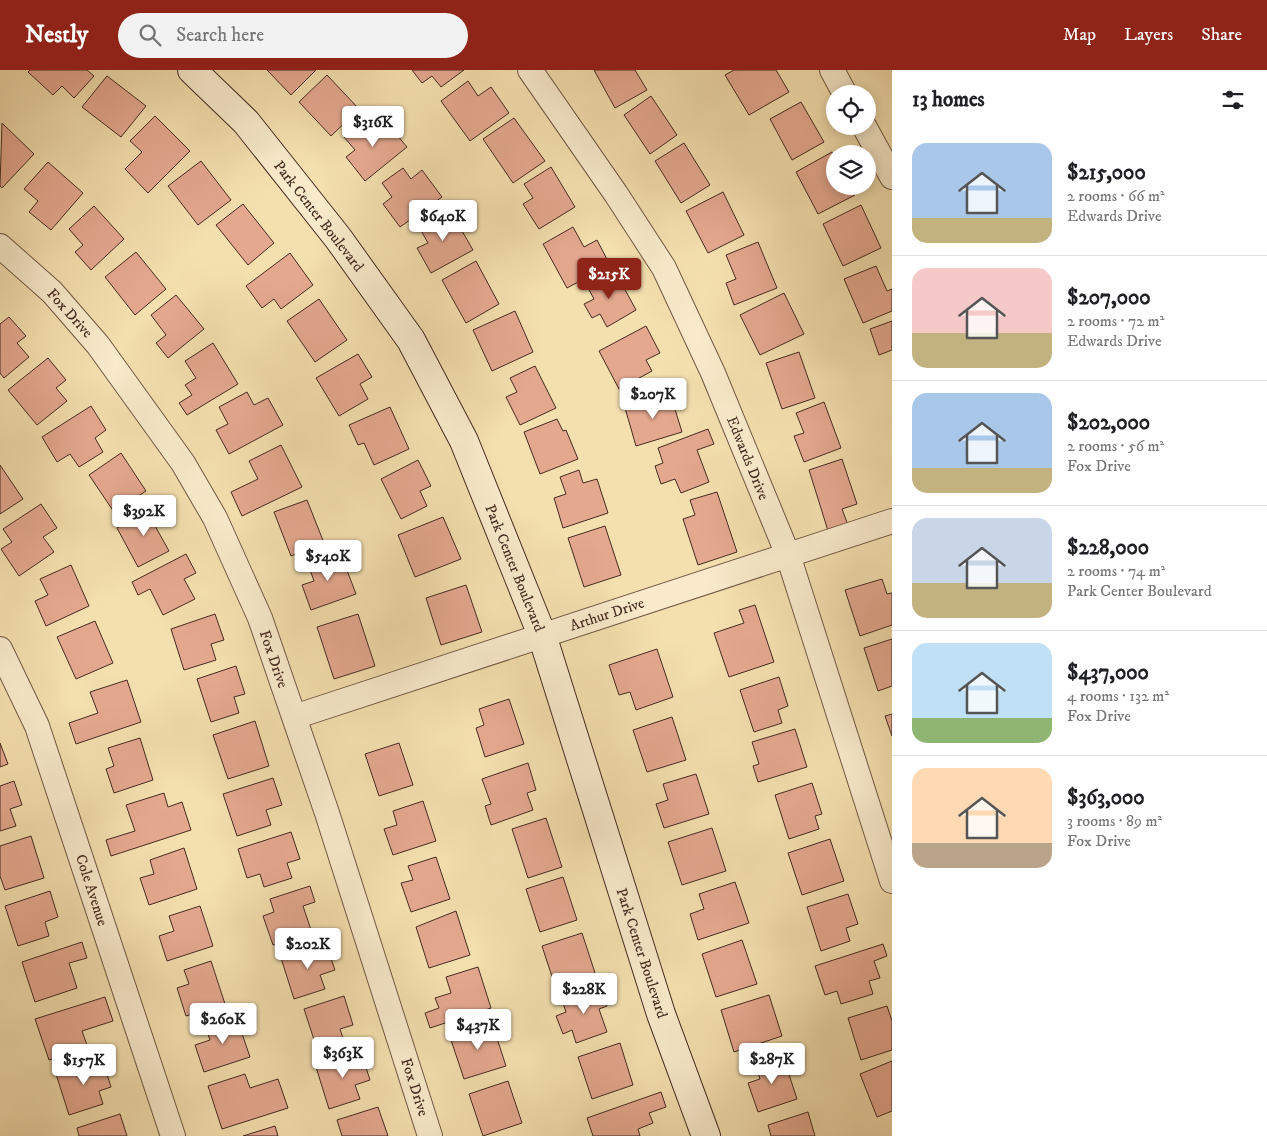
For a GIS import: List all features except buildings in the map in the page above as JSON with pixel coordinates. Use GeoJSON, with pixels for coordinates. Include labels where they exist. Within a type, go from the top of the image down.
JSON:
{"type":"FeatureCollection","features":[{"type":"Feature","properties":{"kind":"street","name":"Park Center Boulevard"},"geometry":{"type":"LineString","coordinates":[[192,70],[246,122],[338,238],[411,340],[464,442],[542,635],[661,1014],[706,1136]]}},
{"type":"Feature","properties":{"kind":"street","name":"Edwards Drive"},"geometry":{"type":"LineString","coordinates":[[530,70],[616,194],[664,268],[713,373],[788,555],[892,881]]}},
{"type":"Feature","properties":{"kind":"street"},"geometry":{"type":"LineString","coordinates":[[832,70],[841,85]]}},
{"type":"Feature","properties":{"kind":"street"},"geometry":{"type":"LineString","coordinates":[[869,135],[892,177]]}},
{"type":"Feature","properties":{"kind":"street","name":"Fox Drive"},"geometry":{"type":"LineString","coordinates":[[0,246],[52,292],[98,345],[183,463],[216,518],[260,618],[430,1136]]}},
{"type":"Feature","properties":{"kind":"street","name":"Arthur Drive"},"geometry":{"type":"LineString","coordinates":[[294,717],[892,521]]}},
{"type":"Feature","properties":{"kind":"street","name":"Cole Avenue"},"geometry":{"type":"LineString","coordinates":[[0,649],[37,726],[173,1136]]}}]}
